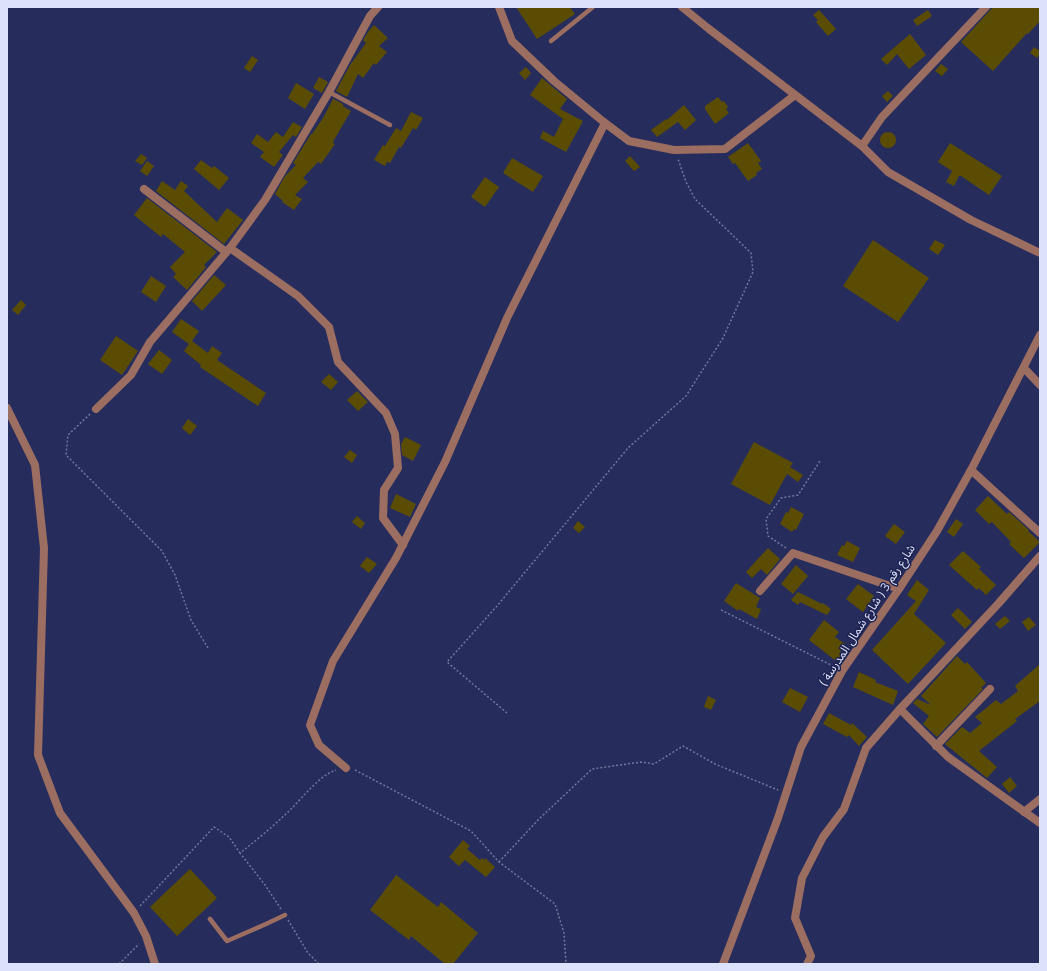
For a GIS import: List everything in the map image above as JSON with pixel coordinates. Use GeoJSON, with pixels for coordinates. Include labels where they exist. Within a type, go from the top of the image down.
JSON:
{"type":"FeatureCollection","features":[{"type":"Feature","properties":{"kind":"street"},"geometry":{"type":"LineString","coordinates":[[96,409],[131,375],[150,342],[228,250],[265,200],[329,92],[370,16],[378,7]]}},
{"type":"Feature","properties":{"kind":"street"},"geometry":{"type":"LineString","coordinates":[[499,7],[512,41],[554,81],[605,124],[628,141],[674,150],[726,149],[796,95]]}},
{"type":"Feature","properties":{"kind":"street"},"geometry":{"type":"LineString","coordinates":[[682,7],[862,146],[888,172],[971,220],[1040,253]]}},
{"type":"Feature","properties":{"kind":"street"},"geometry":{"type":"LineString","coordinates":[[862,146],[882,117],[986,7]]}},
{"type":"Feature","properties":{"kind":"street"},"geometry":{"type":"LineString","coordinates":[[346,768],[320,745],[310,725],[333,661],[403,545],[445,462],[507,318],[605,124]]}},
{"type":"Feature","properties":{"kind":"street"},"geometry":{"type":"LineString","coordinates":[[144,190],[228,250],[298,296],[329,327],[338,362],[386,413],[395,434],[398,468],[384,490],[383,518],[403,545]]}},
{"type":"Feature","properties":{"kind":"street","name":"شارع رقم 3 ( شارع شمال المدرسة )"},"geometry":{"type":"LineString","coordinates":[[723,964],[787,793],[801,747],[842,671],[937,531],[971,470],[1040,335]]}},
{"type":"Feature","properties":{"kind":"street"},"geometry":{"type":"LineString","coordinates":[[1024,368],[1040,385]]}},
{"type":"Feature","properties":{"kind":"street"},"geometry":{"type":"LineString","coordinates":[[7,408],[35,465],[44,548],[38,755],[60,813],[134,913],[146,936],[154,964]]}},
{"type":"Feature","properties":{"kind":"street"},"geometry":{"type":"LineString","coordinates":[[971,470],[1040,533]]}},
{"type":"Feature","properties":{"kind":"street"},"geometry":{"type":"LineString","coordinates":[[760,591],[793,553],[898,589]]}},
{"type":"Feature","properties":{"kind":"street"},"geometry":{"type":"LineString","coordinates":[[808,964],[811,956],[795,918],[802,878],[823,837],[844,809],[866,748],[1040,556]]}},
{"type":"Feature","properties":{"kind":"street"},"geometry":{"type":"LineString","coordinates":[[936,746],[990,689]]}},
{"type":"Feature","properties":{"kind":"street"},"geometry":{"type":"LineString","coordinates":[[900,710],[948,757],[1040,823]]}},
{"type":"Feature","properties":{"kind":"street"},"geometry":{"type":"LineString","coordinates":[[1024,812],[1040,799]]}},
{"type":"Feature","properties":{"kind":"lane"},"geometry":{"type":"LineString","coordinates":[[551,41],[593,7]]}},
{"type":"Feature","properties":{"kind":"lane"},"geometry":{"type":"LineString","coordinates":[[329,92],[390,125]]}},
{"type":"Feature","properties":{"kind":"lane"},"geometry":{"type":"LineString","coordinates":[[210,919],[226,941],[285,915]]}},
{"type":"Feature","properties":{"kind":"path"},"geometry":{"type":"LineString","coordinates":[[507,713],[447,662],[497,606],[628,448],[686,396],[723,338],[753,272],[751,253],[695,199],[686,182],[674,150]]}},
{"type":"Feature","properties":{"kind":"path"},"geometry":{"type":"LineString","coordinates":[[96,409],[68,435],[66,455],[162,551],[175,575],[191,620],[208,648]]}},
{"type":"Feature","properties":{"kind":"path"},"geometry":{"type":"LineString","coordinates":[[793,553],[768,536],[766,520],[781,498],[798,495],[820,460]]}},
{"type":"Feature","properties":{"kind":"path"},"geometry":{"type":"LineString","coordinates":[[721,610],[842,671]]}},
{"type":"Feature","properties":{"kind":"path"},"geometry":{"type":"LineString","coordinates":[[499,862],[538,820],[592,769],[641,762],[654,764],[683,746],[716,764],[787,793]]}},
{"type":"Feature","properties":{"kind":"path"},"geometry":{"type":"LineString","coordinates":[[240,853],[291,809],[330,772],[350,768],[471,831],[499,862],[555,904],[564,933],[566,964]]}},
{"type":"Feature","properties":{"kind":"path"},"geometry":{"type":"LineString","coordinates":[[134,913],[214,827],[229,837],[266,885],[308,953],[319,964]]}},
{"type":"Feature","properties":{"kind":"path"},"geometry":{"type":"LineString","coordinates":[[119,964],[146,936]]}},
{"type":"Feature","properties":{"kind":"building"},"geometry":{"type":"Polygon","coordinates":[[[516,7],[570,7],[575,14],[537,39],[516,7]]]}},
{"type":"Feature","properties":{"kind":"building"},"geometry":{"type":"Polygon","coordinates":[[[993,7],[1040,7],[1040,21],[1028,34],[1027,33],[993,71],[961,42],[993,7]]]}},
{"type":"Feature","properties":{"kind":"building"},"geometry":{"type":"Polygon","coordinates":[[[819,10],[836,29],[828,36],[816,22],[818,20],[813,15],[819,10]]]}},
{"type":"Feature","properties":{"kind":"building"},"geometry":{"type":"Polygon","coordinates":[[[928,10],[932,16],[917,26],[913,20],[928,10]]]}},
{"type":"Feature","properties":{"kind":"building"},"geometry":{"type":"Polygon","coordinates":[[[374,25],[388,38],[379,46],[387,52],[376,65],[374,63],[363,78],[358,74],[347,97],[336,91],[350,65],[366,43],[363,40],[374,25]]]}},
{"type":"Feature","properties":{"kind":"building"},"geometry":{"type":"Polygon","coordinates":[[[910,34],[926,55],[909,69],[897,54],[887,65],[881,59],[910,34]]]}},
{"type":"Feature","properties":{"kind":"building"},"geometry":{"type":"Polygon","coordinates":[[[1034,47],[1040,51],[1037,58],[1030,53],[1034,47]]]}},
{"type":"Feature","properties":{"kind":"building"},"geometry":{"type":"Polygon","coordinates":[[[252,56],[258,60],[250,72],[244,68],[252,56]]]}},
{"type":"Feature","properties":{"kind":"building"},"geometry":{"type":"Polygon","coordinates":[[[941,64],[948,69],[942,76],[935,71],[941,64]]]}},
{"type":"Feature","properties":{"kind":"building"},"geometry":{"type":"Polygon","coordinates":[[[526,67],[531,73],[525,80],[519,73],[526,67]]]}},
{"type":"Feature","properties":{"kind":"building"},"geometry":{"type":"Polygon","coordinates":[[[319,77],[328,82],[322,93],[313,88],[319,77]]]}},
{"type":"Feature","properties":{"kind":"building"},"geometry":{"type":"Polygon","coordinates":[[[542,78],[567,99],[560,109],[583,121],[566,152],[540,138],[543,131],[554,137],[563,119],[530,95],[542,78]]]}},
{"type":"Feature","properties":{"kind":"building"},"geometry":{"type":"Polygon","coordinates":[[[296,83],[314,94],[305,109],[288,98],[296,83]]]}},
{"type":"Feature","properties":{"kind":"building"},"geometry":{"type":"Polygon","coordinates":[[[888,91],[893,96],[887,102],[882,96],[888,91]]]}},
{"type":"Feature","properties":{"kind":"building"},"geometry":{"type":"Polygon","coordinates":[[[718,97],[722,102],[724,101],[728,107],[726,109],[729,113],[715,124],[705,109],[705,106],[718,97]]]}},
{"type":"Feature","properties":{"kind":"building"},"geometry":{"type":"Polygon","coordinates":[[[332,98],[343,104],[343,106],[351,111],[334,140],[333,143],[335,144],[321,164],[318,162],[303,178],[308,182],[295,195],[302,199],[294,210],[282,202],[283,201],[275,194],[285,176],[296,165],[293,163],[323,118],[333,99],[332,98]]]}},
{"type":"Feature","properties":{"kind":"building"},"geometry":{"type":"Polygon","coordinates":[[[684,105],[696,120],[685,130],[678,122],[657,137],[651,130],[666,119],[667,120],[684,105]]]}},
{"type":"Feature","properties":{"kind":"building"},"geometry":{"type":"Polygon","coordinates":[[[411,112],[423,118],[416,130],[413,128],[401,148],[399,147],[390,163],[387,162],[385,166],[374,160],[396,128],[401,131],[411,112]]]}},
{"type":"Feature","properties":{"kind":"building"},"geometry":{"type":"Polygon","coordinates":[[[293,122],[302,127],[296,137],[293,135],[279,152],[283,155],[274,167],[260,157],[264,152],[251,143],[257,134],[268,142],[276,132],[283,137],[293,122]]]}},
{"type":"Feature","properties":{"kind":"building"},"geometry":{"type":"Polygon","coordinates":[[[888,132],[894,134],[896,140],[894,146],[888,148],[882,146],[880,140],[882,134],[888,132]]]}},
{"type":"Feature","properties":{"kind":"building"},"geometry":{"type":"Polygon","coordinates":[[[748,143],[761,161],[758,163],[762,169],[756,173],[757,175],[748,181],[735,163],[733,164],[728,157],[748,143]]]}},
{"type":"Feature","properties":{"kind":"building"},"geometry":{"type":"Polygon","coordinates":[[[950,143],[1002,176],[989,195],[961,176],[959,176],[954,186],[946,182],[952,171],[938,162],[950,143]]]}},
{"type":"Feature","properties":{"kind":"building"},"geometry":{"type":"Polygon","coordinates":[[[141,154],[147,158],[142,165],[135,161],[141,154]]]}},
{"type":"Feature","properties":{"kind":"building"},"geometry":{"type":"Polygon","coordinates":[[[630,156],[640,167],[634,171],[625,161],[630,156]]]}},
{"type":"Feature","properties":{"kind":"building"},"geometry":{"type":"Polygon","coordinates":[[[512,158],[543,176],[533,192],[503,173],[512,158]]]}},
{"type":"Feature","properties":{"kind":"building"},"geometry":{"type":"Polygon","coordinates":[[[201,160],[212,168],[214,166],[229,178],[219,190],[194,169],[201,160]]]}},
{"type":"Feature","properties":{"kind":"building"},"geometry":{"type":"Polygon","coordinates":[[[147,161],[154,166],[147,176],[140,171],[147,161]]]}},
{"type":"Feature","properties":{"kind":"building"},"geometry":{"type":"Polygon","coordinates":[[[485,177],[499,187],[485,207],[471,197],[485,177]]]}},
{"type":"Feature","properties":{"kind":"building"},"geometry":{"type":"Polygon","coordinates":[[[162,181],[175,190],[181,181],[188,186],[184,191],[217,222],[227,208],[243,220],[224,244],[156,191],[162,181]]]}},
{"type":"Feature","properties":{"kind":"building"},"geometry":{"type":"Polygon","coordinates":[[[147,198],[217,252],[204,265],[206,267],[187,290],[173,277],[176,274],[170,267],[185,252],[163,234],[161,237],[134,215],[147,198]]]}},
{"type":"Feature","properties":{"kind":"building"},"geometry":{"type":"Polygon","coordinates":[[[873,240],[929,278],[898,322],[843,286],[873,240]]]}},
{"type":"Feature","properties":{"kind":"building"},"geometry":{"type":"Polygon","coordinates":[[[935,240],[945,245],[938,255],[929,249],[935,240]]]}},
{"type":"Feature","properties":{"kind":"building"},"geometry":{"type":"Polygon","coordinates":[[[214,275],[226,285],[202,311],[192,301],[214,275]]]}},
{"type":"Feature","properties":{"kind":"building"},"geometry":{"type":"Polygon","coordinates":[[[151,276],[166,286],[156,302],[141,292],[151,276]]]}},
{"type":"Feature","properties":{"kind":"building"},"geometry":{"type":"Polygon","coordinates":[[[21,300],[26,305],[18,315],[12,310],[21,300]]]}},
{"type":"Feature","properties":{"kind":"building"},"geometry":{"type":"Polygon","coordinates":[[[181,319],[199,331],[192,341],[208,353],[212,346],[222,353],[217,360],[266,393],[258,406],[200,367],[201,365],[184,351],[189,344],[172,332],[181,319]]]}},
{"type":"Feature","properties":{"kind":"building"},"geometry":{"type":"Polygon","coordinates":[[[116,336],[138,351],[122,375],[100,360],[116,336]]]}},
{"type":"Feature","properties":{"kind":"building"},"geometry":{"type":"Polygon","coordinates":[[[159,350],[172,360],[162,374],[148,364],[159,350]]]}},
{"type":"Feature","properties":{"kind":"building"},"geometry":{"type":"Polygon","coordinates":[[[329,374],[338,382],[331,390],[321,382],[329,374]]]}},
{"type":"Feature","properties":{"kind":"building"},"geometry":{"type":"Polygon","coordinates":[[[357,391],[368,402],[358,411],[347,400],[357,391]]]}},
{"type":"Feature","properties":{"kind":"building"},"geometry":{"type":"Polygon","coordinates":[[[188,419],[197,426],[190,435],[182,428],[188,419]]]}},
{"type":"Feature","properties":{"kind":"building"},"geometry":{"type":"Polygon","coordinates":[[[405,437],[421,445],[413,461],[402,455],[401,444],[405,437]]]}},
{"type":"Feature","properties":{"kind":"building"},"geometry":{"type":"Polygon","coordinates":[[[754,442],[793,463],[790,467],[803,475],[798,482],[787,474],[770,505],[731,484],[754,442]]]}},
{"type":"Feature","properties":{"kind":"building"},"geometry":{"type":"Polygon","coordinates":[[[350,450],[357,455],[352,463],[344,457],[350,450]]]}},
{"type":"Feature","properties":{"kind":"building"},"geometry":{"type":"Polygon","coordinates":[[[396,494],[416,504],[410,517],[390,508],[396,494]]]}},
{"type":"Feature","properties":{"kind":"building"},"geometry":{"type":"Polygon","coordinates":[[[988,496],[1007,514],[1009,512],[1040,542],[1024,558],[1009,544],[1011,542],[992,522],[989,524],[975,510],[988,496]]]}},
{"type":"Feature","properties":{"kind":"building"},"geometry":{"type":"Polygon","coordinates":[[[791,507],[804,514],[796,530],[794,529],[792,532],[780,524],[786,512],[788,513],[791,507]]]}},
{"type":"Feature","properties":{"kind":"building"},"geometry":{"type":"Polygon","coordinates":[[[357,516],[365,523],[361,529],[352,522],[357,516]]]}},
{"type":"Feature","properties":{"kind":"building"},"geometry":{"type":"Polygon","coordinates":[[[956,519],[963,524],[954,537],[947,532],[956,519]]]}},
{"type":"Feature","properties":{"kind":"building"},"geometry":{"type":"Polygon","coordinates":[[[578,521],[585,527],[579,533],[573,528],[578,521]]]}},
{"type":"Feature","properties":{"kind":"building"},"geometry":{"type":"Polygon","coordinates":[[[894,524],[905,532],[896,544],[885,536],[894,524]]]}},
{"type":"Feature","properties":{"kind":"building"},"geometry":{"type":"Polygon","coordinates":[[[847,541],[860,548],[853,562],[837,555],[842,545],[844,546],[847,541]]]}},
{"type":"Feature","properties":{"kind":"building"},"geometry":{"type":"Polygon","coordinates":[[[768,548],[780,559],[767,575],[761,569],[752,578],[746,572],[768,548]]]}},
{"type":"Feature","properties":{"kind":"building"},"geometry":{"type":"Polygon","coordinates":[[[963,551],[981,567],[979,569],[996,585],[986,595],[979,588],[977,590],[949,565],[963,551]]]}},
{"type":"Feature","properties":{"kind":"building"},"geometry":{"type":"Polygon","coordinates":[[[367,557],[377,564],[369,573],[360,566],[367,557]]]}},
{"type":"Feature","properties":{"kind":"building"},"geometry":{"type":"Polygon","coordinates":[[[796,565],[808,576],[793,594],[781,584],[796,565]]]}},
{"type":"Feature","properties":{"kind":"building"},"geometry":{"type":"Polygon","coordinates":[[[917,580],[929,590],[914,614],[946,643],[908,684],[872,650],[916,601],[907,595],[917,580]]]}},
{"type":"Feature","properties":{"kind":"building"},"geometry":{"type":"Polygon","coordinates":[[[736,583],[760,598],[756,607],[761,609],[757,619],[739,609],[738,611],[724,601],[736,583]]]}},
{"type":"Feature","properties":{"kind":"building"},"geometry":{"type":"Polygon","coordinates":[[[858,584],[874,596],[863,612],[846,599],[858,584]]]}},
{"type":"Feature","properties":{"kind":"building"},"geometry":{"type":"Polygon","coordinates":[[[798,592],[822,604],[823,603],[831,609],[827,615],[800,602],[798,605],[791,600],[798,592]]]}},
{"type":"Feature","properties":{"kind":"building"},"geometry":{"type":"Polygon","coordinates":[[[958,608],[972,622],[965,629],[951,615],[958,608]]]}},
{"type":"Feature","properties":{"kind":"building"},"geometry":{"type":"Polygon","coordinates":[[[1005,616],[1010,621],[1000,629],[995,624],[1005,616]]]}},
{"type":"Feature","properties":{"kind":"building"},"geometry":{"type":"Polygon","coordinates":[[[1029,617],[1036,625],[1028,631],[1022,622],[1029,617]]]}},
{"type":"Feature","properties":{"kind":"building"},"geometry":{"type":"Polygon","coordinates":[[[824,620],[839,632],[835,637],[845,644],[839,654],[841,655],[836,661],[809,640],[824,620]]]}},
{"type":"Feature","properties":{"kind":"building"},"geometry":{"type":"Polygon","coordinates":[[[957,656],[965,664],[967,662],[986,683],[981,688],[983,689],[937,737],[923,724],[929,716],[913,703],[917,699],[931,705],[921,696],[957,656]]]}},
{"type":"Feature","properties":{"kind":"building"},"geometry":{"type":"Polygon","coordinates":[[[1040,664],[1040,701],[1015,719],[1017,721],[979,751],[997,767],[987,778],[945,744],[962,727],[970,733],[982,723],[975,717],[996,700],[1001,704],[1018,691],[1015,686],[1040,664]]]}},
{"type":"Feature","properties":{"kind":"building"},"geometry":{"type":"Polygon","coordinates":[[[859,672],[876,680],[875,682],[898,691],[893,705],[853,687],[859,672]]]}},
{"type":"Feature","properties":{"kind":"building"},"geometry":{"type":"Polygon","coordinates":[[[790,688],[808,697],[800,712],[782,702],[790,688]]]}},
{"type":"Feature","properties":{"kind":"building"},"geometry":{"type":"Polygon","coordinates":[[[708,696],[716,700],[711,710],[704,707],[708,696]]]}},
{"type":"Feature","properties":{"kind":"building"},"geometry":{"type":"Polygon","coordinates":[[[829,713],[851,725],[852,723],[867,737],[859,746],[849,735],[847,737],[823,724],[829,713]]]}},
{"type":"Feature","properties":{"kind":"building"},"geometry":{"type":"Polygon","coordinates":[[[1010,777],[1017,786],[1009,793],[1002,784],[1010,777]]]}},
{"type":"Feature","properties":{"kind":"building"},"geometry":{"type":"Polygon","coordinates":[[[463,840],[470,846],[467,849],[480,860],[482,858],[484,860],[485,858],[495,867],[486,877],[465,860],[459,866],[449,857],[463,840]]]}},
{"type":"Feature","properties":{"kind":"building"},"geometry":{"type":"Polygon","coordinates":[[[190,869],[217,898],[177,936],[150,907],[190,869]]]}},
{"type":"Feature","properties":{"kind":"building"},"geometry":{"type":"Polygon","coordinates":[[[396,875],[438,907],[441,902],[478,933],[453,964],[445,964],[411,936],[409,940],[370,910],[396,875]]]}}]}
